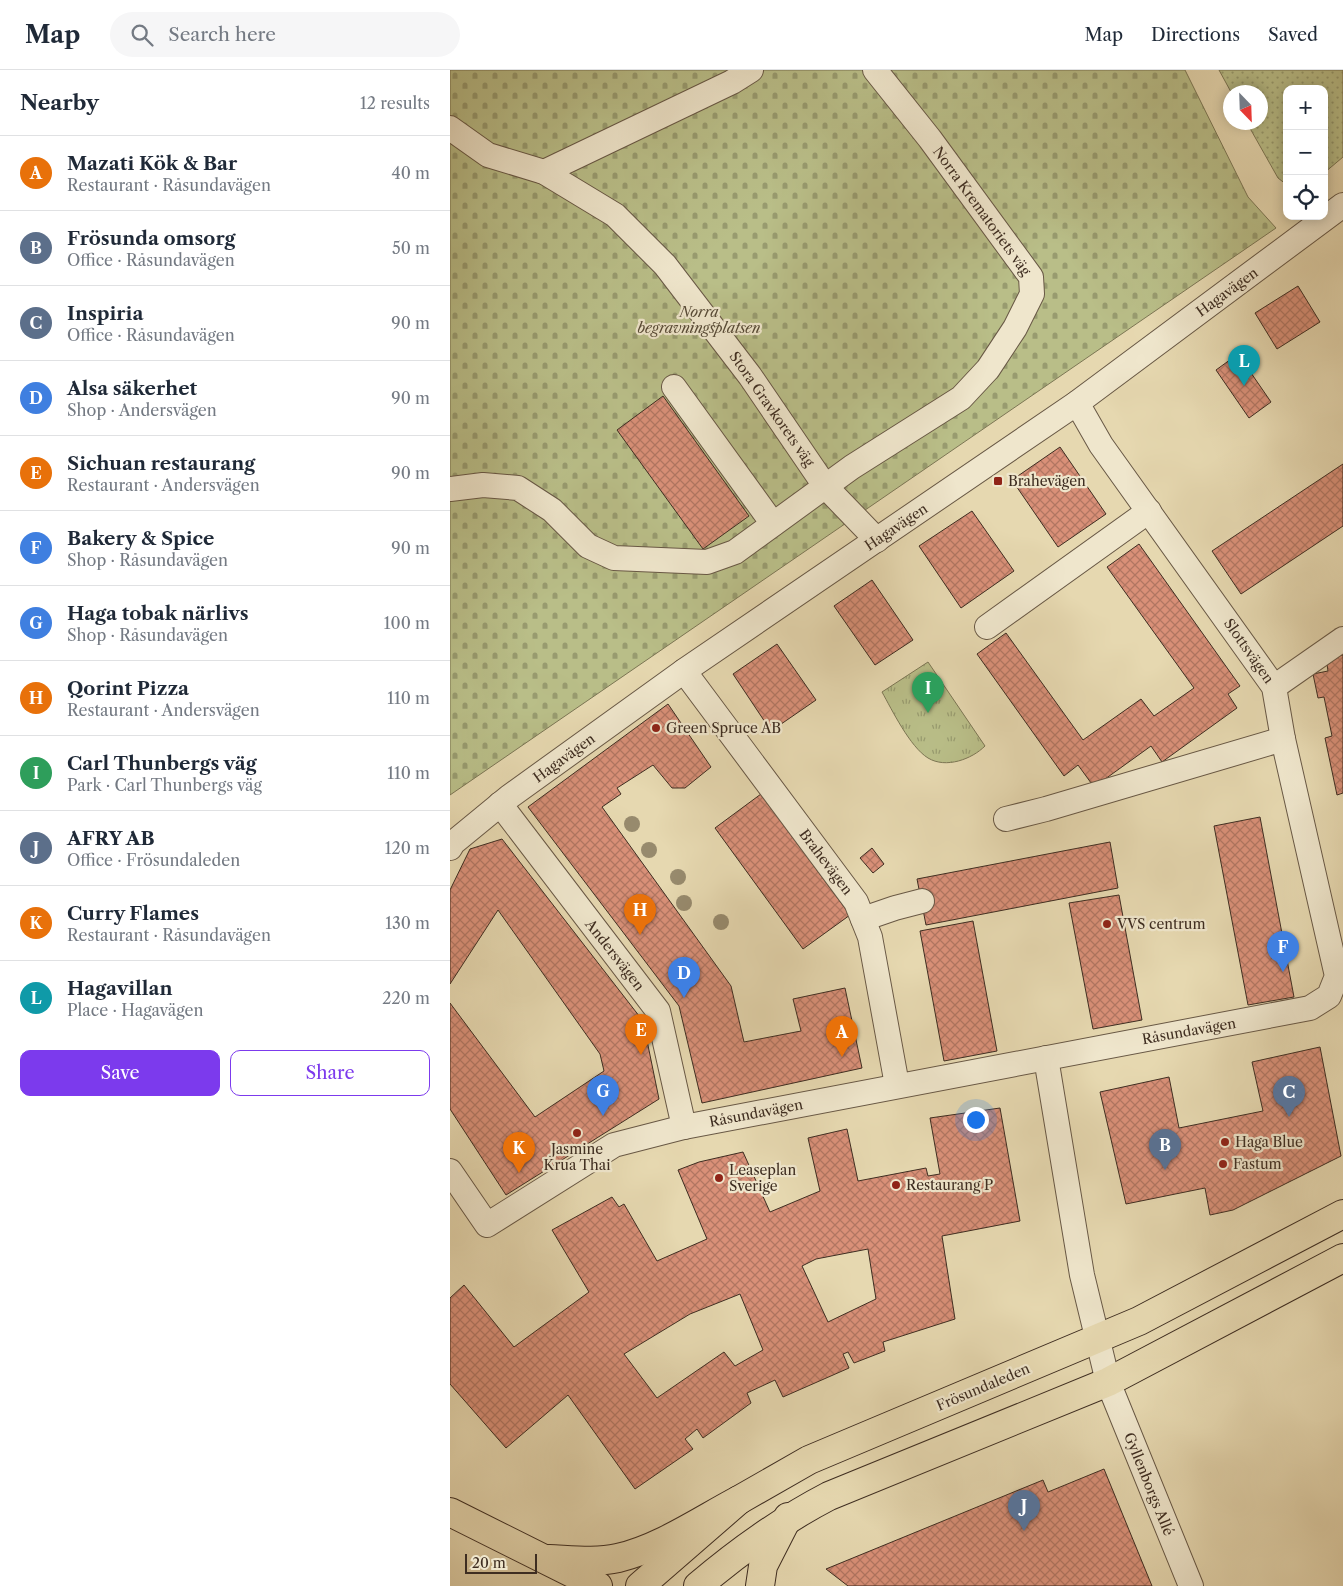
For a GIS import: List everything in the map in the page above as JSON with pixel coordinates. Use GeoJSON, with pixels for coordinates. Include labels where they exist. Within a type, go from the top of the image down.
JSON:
{"type":"FeatureCollection","features":[{"type":"Feature","properties":{"kind":"main road","name":"Frösundaleden"},"geometry":{"type":"LineString","coordinates":[[640,1586],[739,1500],[771,1480],[809,1460],[1097,1340],[1182,1299],[1343,1214]]}},
{"type":"Feature","properties":{"kind":"main road"},"geometry":{"type":"LineString","coordinates":[[698,1586],[731,1558],[788,1518],[829,1496],[1108,1382],[1343,1258]]}},
{"type":"Feature","properties":{"kind":"main road"},"geometry":{"type":"LineString","coordinates":[[549,1559],[591,1561],[617,1558],[644,1550],[739,1500]]}},
{"type":"Feature","properties":{"kind":"main road"},"geometry":{"type":"LineString","coordinates":[[450,1512],[549,1559],[598,1586]]}},
{"type":"Feature","properties":{"kind":"main road"},"geometry":{"type":"LineString","coordinates":[[760,1586],[763,1566],[788,1518]]}},
{"type":"Feature","properties":{"kind":"street"},"geometry":{"type":"LineString","coordinates":[[544,172],[732,82],[751,70]]}},
{"type":"Feature","properties":{"kind":"street","name":"Norra Krematoriets väg"},"geometry":{"type":"LineString","coordinates":[[450,489],[483,485],[518,488],[552,510],[588,546],[614,558],[707,562],[735,552],[825,486],[961,398],[988,369],[1015,328],[1032,294],[1031,277],[930,138],[875,70]]}},
{"type":"Feature","properties":{"kind":"street","name":"Stora Gravkorets väg"},"geometry":{"type":"LineString","coordinates":[[450,128],[488,155],[544,172],[615,215],[665,265],[750,376],[825,486],[877,540]]}},
{"type":"Feature","properties":{"kind":"street","name":"Hagavägen"},"geometry":{"type":"LineString","coordinates":[[450,848],[500,804],[684,671],[1077,403],[1343,205]]}},
{"type":"Feature","properties":{"kind":"street"},"geometry":{"type":"LineString","coordinates":[[674,387],[772,524]]}},
{"type":"Feature","properties":{"kind":"street","name":"Slottsvägen"},"geometry":{"type":"LineString","coordinates":[[1077,403],[1101,445],[1274,687],[1283,739],[1337,976],[1329,996]]}},
{"type":"Feature","properties":{"kind":"street"},"geometry":{"type":"LineString","coordinates":[[987,626],[1149,511]]}},
{"type":"Feature","properties":{"kind":"street"},"geometry":{"type":"LineString","coordinates":[[1274,687],[1343,640]]}},
{"type":"Feature","properties":{"kind":"street","name":"Brahevägen"},"geometry":{"type":"LineString","coordinates":[[684,671],[859,910],[870,937],[897,1086]]}},
{"type":"Feature","properties":{"kind":"street"},"geometry":{"type":"LineString","coordinates":[[1006,818],[1046,809],[1283,739]]}},
{"type":"Feature","properties":{"kind":"street","name":"Andersvägen"},"geometry":{"type":"LineString","coordinates":[[500,804],[658,1011],[684,1127]]}},
{"type":"Feature","properties":{"kind":"street"},"geometry":{"type":"LineString","coordinates":[[859,910],[895,908],[922,902]]}},
{"type":"Feature","properties":{"kind":"street","name":"Råsundavägen"},"geometry":{"type":"LineString","coordinates":[[450,1171],[487,1225],[614,1144],[684,1127],[1310,1008],[1329,996]]}},
{"type":"Feature","properties":{"kind":"street"},"geometry":{"type":"LineString","coordinates":[[1046,1058],[1082,1276],[1108,1382]]}},
{"type":"Feature","properties":{"kind":"street","name":"Gyllenborgs Allé"},"geometry":{"type":"LineString","coordinates":[[1108,1382],[1191,1586]]}},
{"type":"Feature","properties":{"kind":"green space","name":"Norra begravningsplatsen"},"geometry":{"type":"Polygon","coordinates":[[[450,70],[1185,70],[1248,197],[1276,228],[450,795],[450,70]]]}},
{"type":"Feature","properties":{"kind":"green space"},"geometry":{"type":"Polygon","coordinates":[[[1219,70],[1343,70],[1343,157],[1328,170],[1328,85],[1283,85],[1283,182],[1278,178],[1251,130],[1268,130],[1268,85],[1227,85],[1219,70]]]}},
{"type":"Feature","properties":{"kind":"green space"},"geometry":{"type":"Polygon","coordinates":[[[928,662],[985,746],[973,755],[958,761],[943,763],[928,758],[921,753],[902,728],[882,692],[928,662]]]}},
{"type":"Feature","properties":{"kind":"building"},"geometry":{"type":"Polygon","coordinates":[[[1298,286],[1320,322],[1277,349],[1255,313],[1298,286]]]}},
{"type":"Feature","properties":{"kind":"building"},"geometry":{"type":"Polygon","coordinates":[[[1238,354],[1271,402],[1249,418],[1216,370],[1238,354]]]}},
{"type":"Feature","properties":{"kind":"building"},"geometry":{"type":"Polygon","coordinates":[[[663,396],[749,516],[703,549],[617,430],[663,396]]]}},
{"type":"Feature","properties":{"kind":"building"},"geometry":{"type":"Polygon","coordinates":[[[1060,447],[1106,514],[1058,547],[1012,480],[1060,447]]]}},
{"type":"Feature","properties":{"kind":"building"},"geometry":{"type":"Polygon","coordinates":[[[1343,464],[1343,526],[1241,594],[1212,551],[1343,464]]]}},
{"type":"Feature","properties":{"kind":"building"},"geometry":{"type":"Polygon","coordinates":[[[972,511],[1014,571],[961,608],[919,546],[972,511]]]}},
{"type":"Feature","properties":{"kind":"building"},"geometry":{"type":"Polygon","coordinates":[[[1139,544],[1240,686],[1228,694],[1237,708],[1162,762],[1151,746],[1094,787],[1078,765],[1064,776],[977,654],[1006,633],[1083,740],[1141,699],[1154,716],[1194,688],[1107,567],[1139,544]]]}},
{"type":"Feature","properties":{"kind":"building"},"geometry":{"type":"Polygon","coordinates":[[[872,580],[913,640],[875,665],[834,606],[872,580]]]}},
{"type":"Feature","properties":{"kind":"building"},"geometry":{"type":"Polygon","coordinates":[[[777,644],[816,700],[771,731],[733,674],[777,644]]]}},
{"type":"Feature","properties":{"kind":"building"},"geometry":{"type":"Polygon","coordinates":[[[1343,655],[1343,793],[1337,795],[1325,738],[1332,736],[1324,697],[1318,698],[1313,674],[1328,671],[1326,658],[1343,655]]]}},
{"type":"Feature","properties":{"kind":"building"},"geometry":{"type":"Polygon","coordinates":[[[668,704],[711,767],[685,788],[672,788],[653,765],[617,788],[621,794],[602,807],[731,986],[744,1042],[801,1031],[793,999],[845,988],[862,1068],[702,1103],[679,1006],[528,807],[668,704]]]}},
{"type":"Feature","properties":{"kind":"building"},"geometry":{"type":"Polygon","coordinates":[[[761,794],[850,915],[803,949],[715,828],[761,794]]]}},
{"type":"Feature","properties":{"kind":"building"},"geometry":{"type":"Polygon","coordinates":[[[1260,817],[1294,997],[1248,1005],[1214,826],[1260,817]]]}},
{"type":"Feature","properties":{"kind":"building"},"geometry":{"type":"Polygon","coordinates":[[[502,839],[643,1021],[659,1099],[506,1195],[450,1109],[450,1003],[535,1117],[604,1071],[600,1054],[498,910],[450,984],[450,890],[470,849],[502,839]]]}},
{"type":"Feature","properties":{"kind":"building"},"geometry":{"type":"Polygon","coordinates":[[[1110,842],[1118,888],[926,925],[917,879],[1110,842]]]}},
{"type":"Feature","properties":{"kind":"building"},"geometry":{"type":"Polygon","coordinates":[[[872,848],[884,864],[873,873],[860,858],[872,848]]]}},
{"type":"Feature","properties":{"kind":"building"},"geometry":{"type":"Polygon","coordinates":[[[1119,895],[1142,1020],[1093,1029],[1069,903],[1119,895]]]}},
{"type":"Feature","properties":{"kind":"building"},"geometry":{"type":"Polygon","coordinates":[[[973,921],[997,1051],[944,1061],[920,931],[973,921]]]}},
{"type":"Feature","properties":{"kind":"building","name":"Haga Blue"},"geometry":{"type":"Polygon","coordinates":[[[1320,1047],[1341,1156],[1233,1210],[1210,1215],[1205,1188],[1126,1204],[1100,1092],[1169,1077],[1179,1128],[1263,1111],[1252,1062],[1320,1047]]]}},
{"type":"Feature","properties":{"kind":"building"},"geometry":{"type":"Polygon","coordinates":[[[1000,1108],[1020,1221],[942,1236],[955,1319],[883,1342],[885,1351],[854,1363],[848,1352],[843,1354],[849,1368],[783,1397],[775,1380],[747,1393],[751,1403],[703,1438],[697,1429],[685,1439],[693,1449],[635,1489],[568,1395],[506,1448],[450,1384],[450,1298],[464,1285],[514,1347],[589,1292],[552,1230],[612,1197],[619,1207],[624,1204],[657,1261],[707,1239],[678,1170],[699,1162],[743,1152],[770,1212],[820,1191],[808,1138],[847,1129],[858,1181],[926,1168],[928,1176],[940,1174],[930,1118],[1000,1108]],[[868,1249],[816,1259],[802,1266],[828,1322],[876,1299],[868,1249]],[[740,1294],[690,1314],[624,1354],[657,1398],[724,1352],[735,1366],[763,1350],[740,1294]]]}},
{"type":"Feature","properties":{"kind":"building"},"geometry":{"type":"Polygon","coordinates":[[[1104,1469],[1152,1586],[848,1586],[826,1569],[1043,1480],[1048,1492],[1104,1469]]]}},
{"type":"Feature","properties":{"kind":"place","name":"Hagavillan"},"geometry":{"type":"Point","coordinates":[1244,386]}},
{"type":"Feature","properties":{"kind":"place","name":"Brahevägen"},"geometry":{"type":"Point","coordinates":[998,481]}},
{"type":"Feature","properties":{"kind":"place","name":"Carl Thunbergs väg"},"geometry":{"type":"Point","coordinates":[928,713]}},
{"type":"Feature","properties":{"kind":"place","name":"Green Spruce AB"},"geometry":{"type":"Point","coordinates":[656,728]}},
{"type":"Feature","properties":{"kind":"place","name":"VVS centrum"},"geometry":{"type":"Point","coordinates":[1107,924]}},
{"type":"Feature","properties":{"kind":"place","name":"Qorint Pizza"},"geometry":{"type":"Point","coordinates":[640,935]}},
{"type":"Feature","properties":{"kind":"place","name":"Bakery & Spice"},"geometry":{"type":"Point","coordinates":[1283,972]}},
{"type":"Feature","properties":{"kind":"place","name":"Alsa säkerhet"},"geometry":{"type":"Point","coordinates":[684,998]}},
{"type":"Feature","properties":{"kind":"place","name":"Sichuan restaurang"},"geometry":{"type":"Point","coordinates":[641,1055]}},
{"type":"Feature","properties":{"kind":"place","name":"Mazati Kök & Bar"},"geometry":{"type":"Point","coordinates":[842,1057]}},
{"type":"Feature","properties":{"kind":"place","name":"Haga tobak närlivs"},"geometry":{"type":"Point","coordinates":[603,1116]}},
{"type":"Feature","properties":{"kind":"place","name":"Inspiria"},"geometry":{"type":"Point","coordinates":[1289,1117]}},
{"type":"Feature","properties":{"kind":"place","name":"Jasmine Krua Thai"},"geometry":{"type":"Point","coordinates":[577,1133]}},
{"type":"Feature","properties":{"kind":"place","name":"Haga Blue"},"geometry":{"type":"Point","coordinates":[1225,1142]}},
{"type":"Feature","properties":{"kind":"place","name":"Fastum"},"geometry":{"type":"Point","coordinates":[1223,1164]}},
{"type":"Feature","properties":{"kind":"place","name":"Frösunda omsorg"},"geometry":{"type":"Point","coordinates":[1165,1170]}},
{"type":"Feature","properties":{"kind":"place","name":"Curry Flames"},"geometry":{"type":"Point","coordinates":[519,1173]}},
{"type":"Feature","properties":{"kind":"place","name":"Leaseplan Sverige"},"geometry":{"type":"Point","coordinates":[719,1178]}},
{"type":"Feature","properties":{"kind":"place","name":"Restaurang P"},"geometry":{"type":"Point","coordinates":[896,1185]}},
{"type":"Feature","properties":{"kind":"place","name":"AFRY AB"},"geometry":{"type":"Point","coordinates":[1024,1531]}}]}
